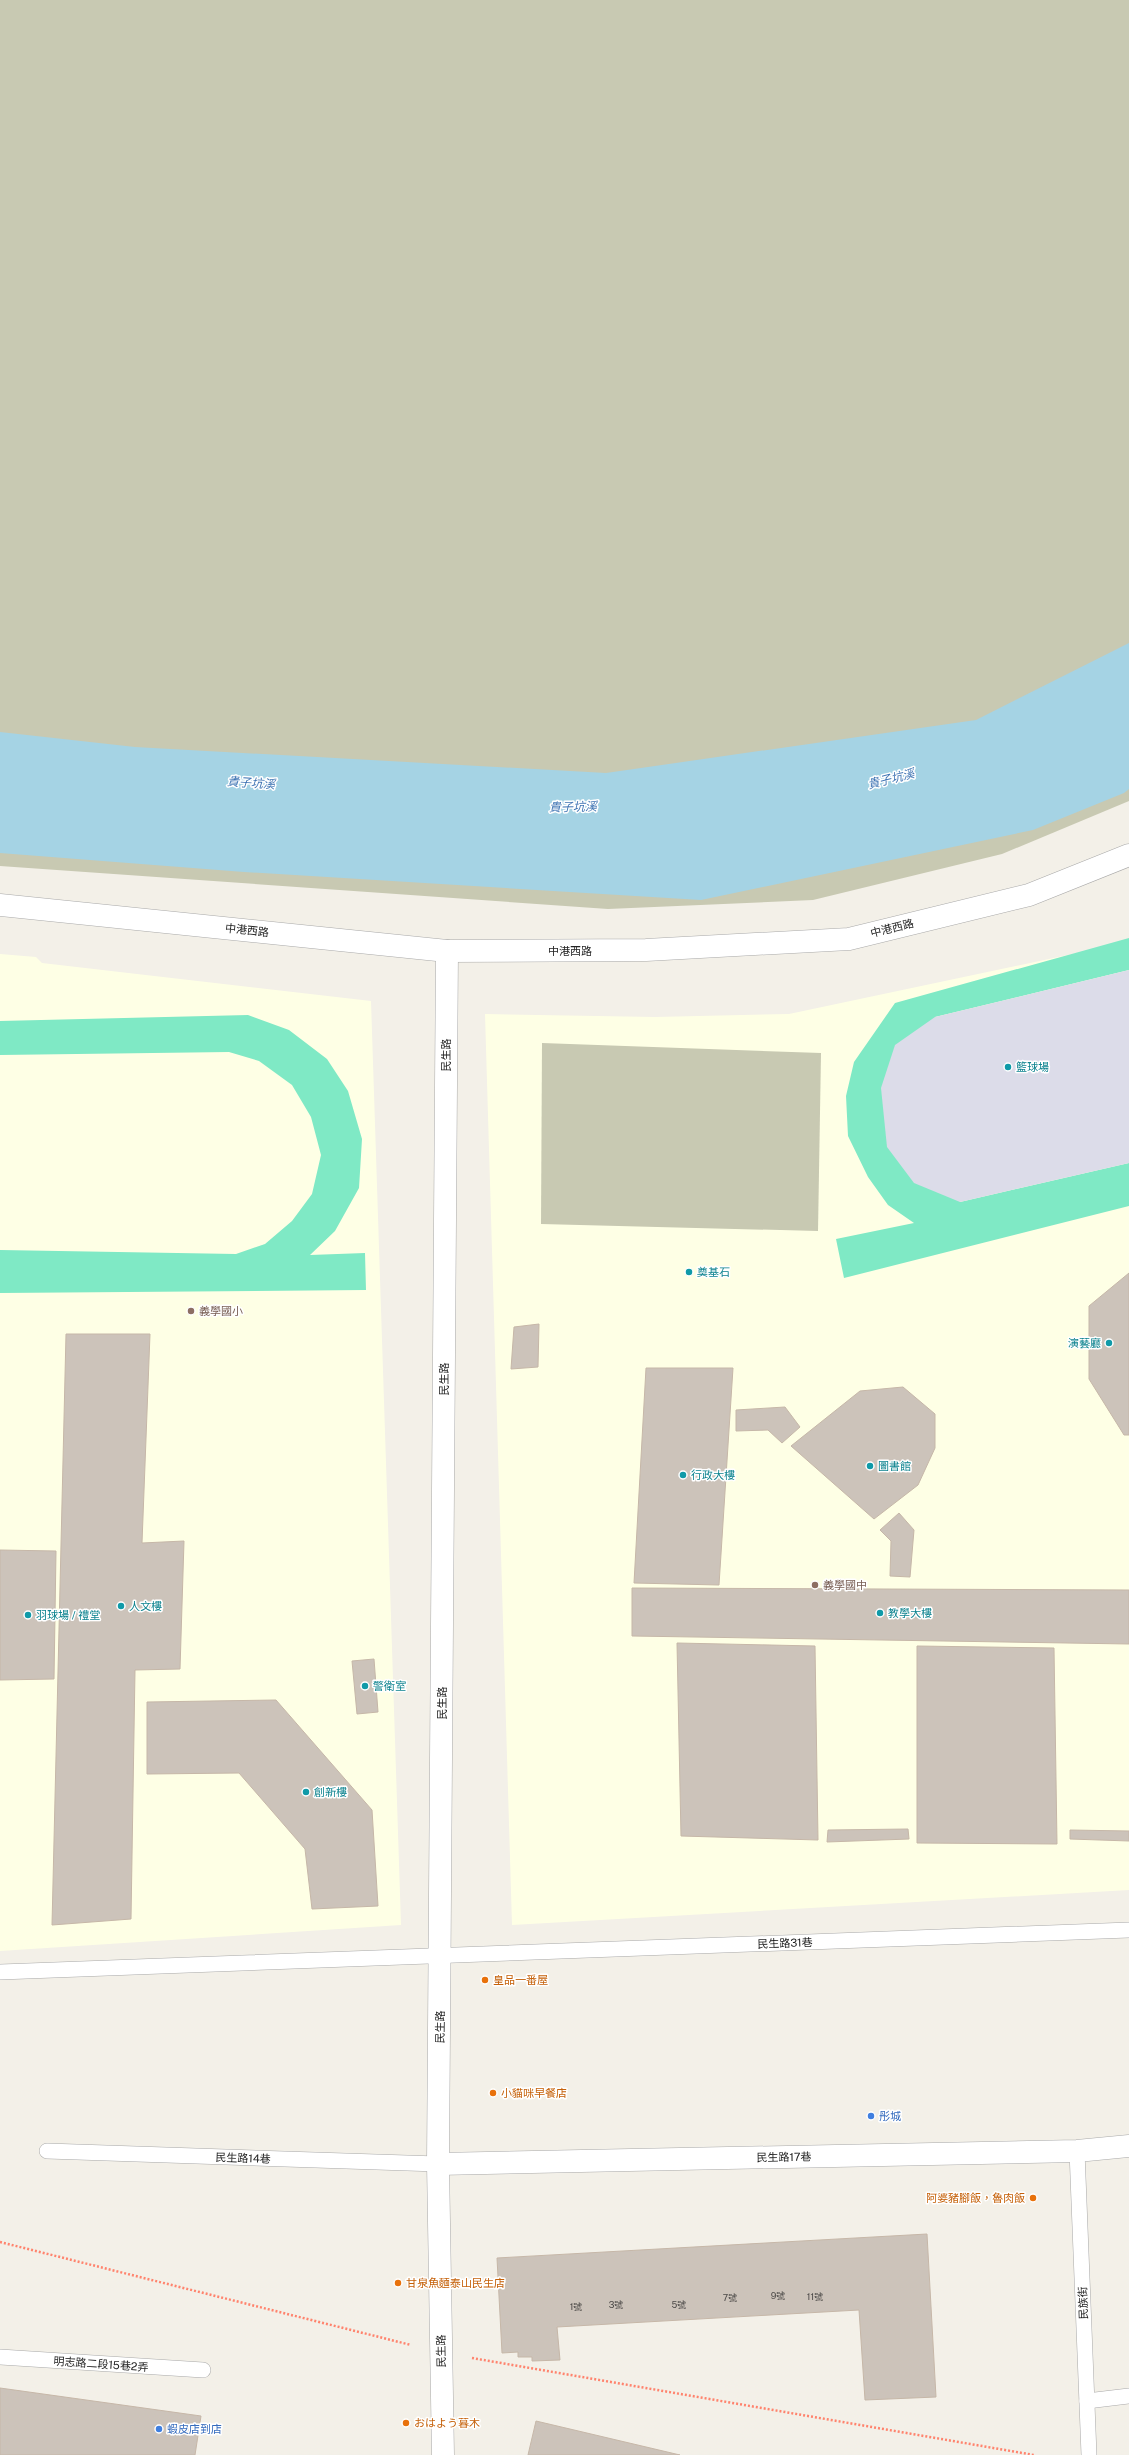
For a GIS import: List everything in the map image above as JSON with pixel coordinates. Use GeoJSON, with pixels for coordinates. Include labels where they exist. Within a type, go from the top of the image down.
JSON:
{"type":"FeatureCollection","features":[{"type":"Feature","properties":{"kind":"street","name":"中港西路"},"geometry":{"type":"LineString","coordinates":[[0,905],[447,951],[646,950],[849,939],[1029,895],[1129,855]]}},
{"type":"Feature","properties":{"kind":"street","name":"民生路"},"geometry":{"type":"LineString","coordinates":[[443,2455],[438,2164],[441,1955],[447,951]]}},
{"type":"Feature","properties":{"kind":"street","name":"民生路17巷"},"geometry":{"type":"LineString","coordinates":[[438,2164],[1077,2151],[1129,2146]]}},
{"type":"Feature","properties":{"kind":"lane","name":"民生路31巷"},"geometry":{"type":"LineString","coordinates":[[0,1972],[1129,1930]]}},
{"type":"Feature","properties":{"kind":"lane","name":"民生路14巷"},"geometry":{"type":"LineString","coordinates":[[48,2151],[438,2164]]}},
{"type":"Feature","properties":{"kind":"lane","name":"民族街"},"geometry":{"type":"LineString","coordinates":[[1077,2151],[1089,2455]]}},
{"type":"Feature","properties":{"kind":"lane","name":"明志路二段15巷2弄"},"geometry":{"type":"LineString","coordinates":[[0,2357],[203,2370]]}},
{"type":"Feature","properties":{"kind":"lane"},"geometry":{"type":"LineString","coordinates":[[1087,2401],[1129,2396]]}},
{"type":"Feature","properties":{"kind":"path"},"geometry":{"type":"LineString","coordinates":[[0,2242],[441,2353],[1034,2455]]}},
{"type":"Feature","properties":{"kind":"shaded area"},"geometry":{"type":"Polygon","coordinates":[[[0,0],[1129,0],[1129,801],[1002,854],[813,900],[608,909],[0,866],[0,0]]]}},
{"type":"Feature","properties":{"kind":"shaded area","name":"義學國中"},"geometry":{"type":"Polygon","coordinates":[[[1129,942],[1129,1890],[512,1925],[485,1014],[655,1017],[789,1014],[1129,942]]]}},
{"type":"Feature","properties":{"kind":"shaded area","name":"義學國小"},"geometry":{"type":"Polygon","coordinates":[[[0,954],[36,957],[42,963],[371,1001],[401,1925],[0,1951],[0,954]]]}},
{"type":"Feature","properties":{"kind":"shaded area","name":"籃球場"},"geometry":{"type":"Polygon","coordinates":[[[1129,970],[1129,1163],[960,1202],[914,1183],[887,1147],[881,1088],[895,1045],[935,1017],[1129,970]]]}},
{"type":"Feature","properties":{"kind":"shaded area"},"geometry":{"type":"Polygon","coordinates":[[[542,1043],[821,1053],[818,1231],[541,1224],[542,1043]]]}},
{"type":"Feature","properties":{"kind":"green space"},"geometry":{"type":"Polygon","coordinates":[[[1129,938],[1129,970],[935,1017],[960,1202],[1129,1163],[1129,1206],[844,1278],[836,1239],[914,1223],[888,1205],[868,1177],[848,1136],[846,1096],[854,1062],[895,1003],[1129,938]]]}},
{"type":"Feature","properties":{"kind":"green space"},"geometry":{"type":"Polygon","coordinates":[[[248,1015],[289,1030],[327,1059],[348,1091],[362,1139],[359,1188],[335,1231],[310,1255],[365,1253],[366,1290],[0,1293],[0,1250],[236,1254],[265,1244],[292,1221],[312,1194],[321,1155],[311,1117],[292,1085],[259,1061],[229,1052],[0,1055],[0,1021],[248,1015]]]}},
{"type":"Feature","properties":{"kind":"water","name":"貴子坑溪"},"geometry":{"type":"Polygon","coordinates":[[[1129,643],[1129,789],[1124,793],[1033,830],[701,900],[244,872],[0,853],[0,732],[135,747],[606,773],[976,720],[1129,643]]]}},
{"type":"Feature","properties":{"kind":"building","name":"演藝廳"},"geometry":{"type":"Polygon","coordinates":[[[1129,1273],[1129,1435],[1124,1435],[1089,1379],[1089,1306],[1129,1273]]]}},
{"type":"Feature","properties":{"kind":"building"},"geometry":{"type":"Polygon","coordinates":[[[539,1324],[538,1367],[511,1369],[514,1327],[539,1324]]]}},
{"type":"Feature","properties":{"kind":"building","name":"人文樓"},"geometry":{"type":"Polygon","coordinates":[[[66,1334],[150,1334],[142,1543],[184,1541],[180,1669],[135,1670],[131,1919],[52,1925],[66,1334]]]}},
{"type":"Feature","properties":{"kind":"building","name":"行政大樓"},"geometry":{"type":"Polygon","coordinates":[[[646,1368],[733,1368],[719,1585],[634,1583],[646,1368]]]}},
{"type":"Feature","properties":{"kind":"building","name":"圖書館"},"geometry":{"type":"Polygon","coordinates":[[[903,1387],[935,1414],[935,1448],[918,1485],[874,1519],[791,1446],[860,1391],[903,1387]]]}},
{"type":"Feature","properties":{"kind":"building"},"geometry":{"type":"Polygon","coordinates":[[[785,1407],[800,1427],[782,1443],[768,1430],[736,1431],[736,1410],[785,1407]]]}},
{"type":"Feature","properties":{"kind":"building"},"geometry":{"type":"Polygon","coordinates":[[[899,1513],[914,1530],[910,1577],[890,1576],[891,1541],[880,1530],[899,1513]]]}},
{"type":"Feature","properties":{"kind":"building","name":"羽球場 / 禮堂"},"geometry":{"type":"Polygon","coordinates":[[[0,1550],[56,1551],[54,1679],[0,1680],[0,1550]]]}},
{"type":"Feature","properties":{"kind":"building","name":"教學大樓"},"geometry":{"type":"Polygon","coordinates":[[[632,1588],[1129,1590],[1129,1644],[632,1636],[632,1588]]]}},
{"type":"Feature","properties":{"kind":"building"},"geometry":{"type":"Polygon","coordinates":[[[677,1643],[815,1646],[818,1840],[681,1836],[677,1643]]]}},
{"type":"Feature","properties":{"kind":"building"},"geometry":{"type":"Polygon","coordinates":[[[917,1646],[1054,1648],[1057,1844],[917,1843],[917,1646]]]}},
{"type":"Feature","properties":{"kind":"building","name":"警衛室"},"geometry":{"type":"Polygon","coordinates":[[[374,1659],[378,1712],[357,1714],[352,1661],[374,1659]]]}},
{"type":"Feature","properties":{"kind":"building","name":"創新樓"},"geometry":{"type":"Polygon","coordinates":[[[276,1700],[372,1810],[378,1906],[312,1909],[305,1849],[239,1773],[147,1774],[147,1702],[276,1700]]]}},
{"type":"Feature","properties":{"kind":"building"},"geometry":{"type":"Polygon","coordinates":[[[908,1829],[909,1839],[827,1842],[828,1830],[908,1829]]]}},
{"type":"Feature","properties":{"kind":"building"},"geometry":{"type":"Polygon","coordinates":[[[1070,1830],[1129,1831],[1129,1841],[1070,1839],[1070,1830]]]}},
{"type":"Feature","properties":{"kind":"building"},"geometry":{"type":"Polygon","coordinates":[[[927,2234],[936,2397],[865,2400],[859,2310],[557,2327],[560,2360],[532,2361],[532,2357],[518,2357],[518,2352],[502,2353],[497,2258],[927,2234]]]}},
{"type":"Feature","properties":{"kind":"building"},"geometry":{"type":"Polygon","coordinates":[[[0,2388],[201,2416],[195,2455],[0,2455],[0,2388]]]}},
{"type":"Feature","properties":{"kind":"building"},"geometry":{"type":"Polygon","coordinates":[[[536,2421],[680,2455],[528,2455],[536,2421]]]}},
{"type":"Feature","properties":{"kind":"place","name":"籃球場"},"geometry":{"type":"Point","coordinates":[1008,1067]}},
{"type":"Feature","properties":{"kind":"place","name":"奠基石"},"geometry":{"type":"Point","coordinates":[689,1272]}},
{"type":"Feature","properties":{"kind":"place","name":"義學國小"},"geometry":{"type":"Point","coordinates":[191,1311]}},
{"type":"Feature","properties":{"kind":"place","name":"演藝廳"},"geometry":{"type":"Point","coordinates":[1109,1343]}},
{"type":"Feature","properties":{"kind":"place","name":"圖書館"},"geometry":{"type":"Point","coordinates":[870,1466]}},
{"type":"Feature","properties":{"kind":"place","name":"行政大樓"},"geometry":{"type":"Point","coordinates":[683,1475]}},
{"type":"Feature","properties":{"kind":"place","name":"義學國中"},"geometry":{"type":"Point","coordinates":[815,1585]}},
{"type":"Feature","properties":{"kind":"place","name":"人文樓"},"geometry":{"type":"Point","coordinates":[121,1606]}},
{"type":"Feature","properties":{"kind":"place","name":"教學大樓"},"geometry":{"type":"Point","coordinates":[880,1613]}},
{"type":"Feature","properties":{"kind":"place","name":"羽球場 / 禮堂"},"geometry":{"type":"Point","coordinates":[28,1615]}},
{"type":"Feature","properties":{"kind":"place","name":"警衛室"},"geometry":{"type":"Point","coordinates":[365,1686]}},
{"type":"Feature","properties":{"kind":"place","name":"創新樓"},"geometry":{"type":"Point","coordinates":[306,1792]}},
{"type":"Feature","properties":{"kind":"place","name":"皇品一番屋"},"geometry":{"type":"Point","coordinates":[485,1980]}},
{"type":"Feature","properties":{"kind":"place","name":"小貓咪早餐店"},"geometry":{"type":"Point","coordinates":[493,2093]}},
{"type":"Feature","properties":{"kind":"place","name":"彤城"},"geometry":{"type":"Point","coordinates":[871,2116]}},
{"type":"Feature","properties":{"kind":"place","name":"阿婆豬腳飯，魯肉飯"},"geometry":{"type":"Point","coordinates":[1033,2198]}},
{"type":"Feature","properties":{"kind":"place","name":"甘泉魚麵泰山民生店"},"geometry":{"type":"Point","coordinates":[398,2283]}},
{"type":"Feature","properties":{"kind":"place","name":"おはよう暮木"},"geometry":{"type":"Point","coordinates":[406,2423]}},
{"type":"Feature","properties":{"kind":"place","name":"蝦皮店到店"},"geometry":{"type":"Point","coordinates":[159,2429]}}]}
